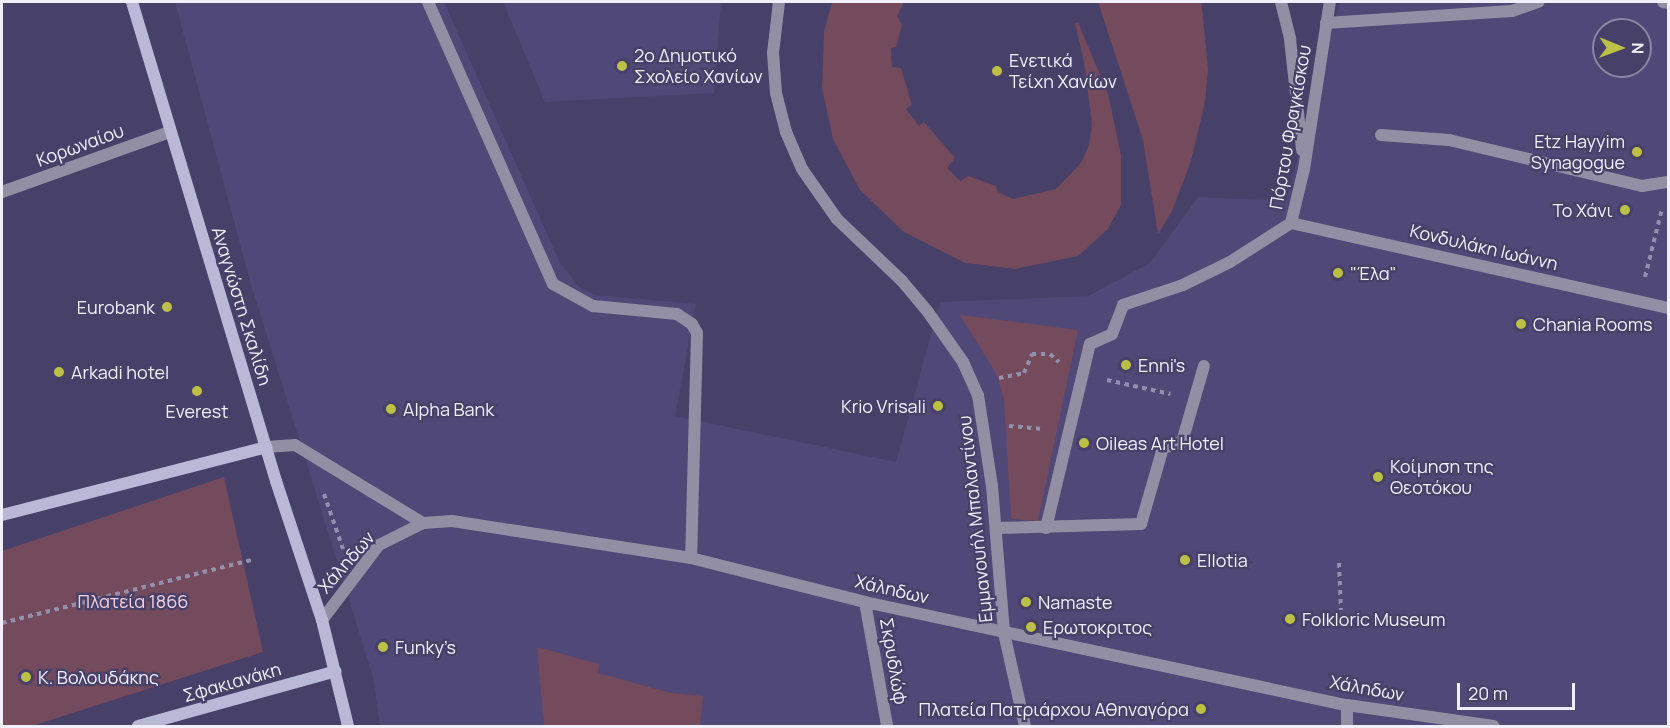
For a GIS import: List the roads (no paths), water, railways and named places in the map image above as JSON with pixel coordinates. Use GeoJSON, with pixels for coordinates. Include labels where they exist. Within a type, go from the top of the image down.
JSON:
{"type":"FeatureCollection","features":[{"type":"Feature","properties":{"kind":"main road","name":"Αναγνώστη Σκαλίδη"},"geometry":{"type":"LineString","coordinates":[[132,2],[266,447],[322,620],[348,726]]}},
{"type":"Feature","properties":{"kind":"main road"},"geometry":{"type":"LineString","coordinates":[[2,515],[266,447]]}},
{"type":"Feature","properties":{"kind":"main road","name":"Σφακιανάκη"},"geometry":{"type":"LineString","coordinates":[[138,726],[336,672]]}},
{"type":"Feature","properties":{"kind":"street"},"geometry":{"type":"LineString","coordinates":[[428,2],[553,284],[593,306],[677,314],[697,333],[691,558]]}},
{"type":"Feature","properties":{"kind":"street","name":"Εμμανουήλ Μπαλαντίνου"},"geometry":{"type":"LineString","coordinates":[[779,2],[774,73],[781,113],[793,151],[824,204],[902,281],[937,323],[974,384],[985,424],[1004,633],[1024,726]]}},
{"type":"Feature","properties":{"kind":"street"},"geometry":{"type":"LineString","coordinates":[[1281,2],[1290,39],[1304,170]]}},
{"type":"Feature","properties":{"kind":"street","name":"Πόρτου Φραγκίσκου"},"geometry":{"type":"LineString","coordinates":[[1046,528],[1090,344],[1113,334],[1123,305],[1192,280],[1291,224],[1304,170],[1330,2]]}},
{"type":"Feature","properties":{"kind":"street"},"geometry":{"type":"LineString","coordinates":[[1326,23],[1512,11],[1538,2]]}},
{"type":"Feature","properties":{"kind":"street"},"geometry":{"type":"LineString","coordinates":[[1663,2],[1668,3]]}},
{"type":"Feature","properties":{"kind":"street","name":"Κορωναίου"},"geometry":{"type":"LineString","coordinates":[[2,192],[170,132]]}},
{"type":"Feature","properties":{"kind":"street"},"geometry":{"type":"LineString","coordinates":[[1381,135],[1449,140],[1642,186],[1668,182]]}},
{"type":"Feature","properties":{"kind":"street","name":"Κονδυλάκη Ιωάννη"},"geometry":{"type":"LineString","coordinates":[[1291,224],[1668,308]]}},
{"type":"Feature","properties":{"kind":"street"},"geometry":{"type":"LineString","coordinates":[[996,528],[1141,524],[1163,448],[1182,442],[1204,366]]}},
{"type":"Feature","properties":{"kind":"street"},"geometry":{"type":"LineString","coordinates":[[266,447],[294,445],[423,523]]}},
{"type":"Feature","properties":{"kind":"street","name":"Χάληδων"},"geometry":{"type":"LineString","coordinates":[[322,620],[353,576],[379,545],[423,523],[483,525],[691,558],[865,602],[1347,705],[1494,726]]}},
{"type":"Feature","properties":{"kind":"street","name":"Σκρυδλώφ"},"geometry":{"type":"LineString","coordinates":[[865,602],[887,726]]}},
{"type":"Feature","properties":{"kind":"street"},"geometry":{"type":"LineString","coordinates":[[1347,705],[1347,726]]}},
{"type":"Feature","properties":{"kind":"place","name":"2ο Δημοτικό Σχολείο Χανίων"},"geometry":{"type":"Point","coordinates":[622,66]}},
{"type":"Feature","properties":{"kind":"place","name":"Ενετικά Τείχη Χανίων"},"geometry":{"type":"Point","coordinates":[997,71]}},
{"type":"Feature","properties":{"kind":"place","name":"Etz Hayyim Synagogue"},"geometry":{"type":"Point","coordinates":[1637,152]}},
{"type":"Feature","properties":{"kind":"place","name":"Το Χάνι"},"geometry":{"type":"Point","coordinates":[1625,210]}},
{"type":"Feature","properties":{"kind":"place","name":"\"Έλα\""},"geometry":{"type":"Point","coordinates":[1338,273]}},
{"type":"Feature","properties":{"kind":"place","name":"Eurobank"},"geometry":{"type":"Point","coordinates":[167,307]}},
{"type":"Feature","properties":{"kind":"place","name":"Chania Rooms"},"geometry":{"type":"Point","coordinates":[1521,324]}},
{"type":"Feature","properties":{"kind":"place","name":"Enni's"},"geometry":{"type":"Point","coordinates":[1126,365]}},
{"type":"Feature","properties":{"kind":"place","name":"Arkadi hotel"},"geometry":{"type":"Point","coordinates":[59,372]}},
{"type":"Feature","properties":{"kind":"place","name":"Everest"},"geometry":{"type":"Point","coordinates":[197,391]}},
{"type":"Feature","properties":{"kind":"place","name":"Krio Vrisali"},"geometry":{"type":"Point","coordinates":[938,406]}},
{"type":"Feature","properties":{"kind":"place","name":"Alpha Bank"},"geometry":{"type":"Point","coordinates":[391,409]}},
{"type":"Feature","properties":{"kind":"place","name":"Oileas Art Hotel"},"geometry":{"type":"Point","coordinates":[1084,443]}},
{"type":"Feature","properties":{"kind":"place","name":"Κοίμηση της Θεοτόκου"},"geometry":{"type":"Point","coordinates":[1378,477]}},
{"type":"Feature","properties":{"kind":"place","name":"Ellotia"},"geometry":{"type":"Point","coordinates":[1185,560]}},
{"type":"Feature","properties":{"kind":"place","name":"Namaste"},"geometry":{"type":"Point","coordinates":[1026,602]}},
{"type":"Feature","properties":{"kind":"place","name":"Folkloric Museum"},"geometry":{"type":"Point","coordinates":[1290,619]}},
{"type":"Feature","properties":{"kind":"place","name":"Ερωτοκριτος"},"geometry":{"type":"Point","coordinates":[1031,627]}},
{"type":"Feature","properties":{"kind":"place","name":"Funky’s"},"geometry":{"type":"Point","coordinates":[383,647]}},
{"type":"Feature","properties":{"kind":"place","name":"Κ. Βολουδάκης"},"geometry":{"type":"Point","coordinates":[26,677]}},
{"type":"Feature","properties":{"kind":"place","name":"Πλατεία Πατριάρχου Αθηναγόρα"},"geometry":{"type":"Point","coordinates":[1201,709]}},
{"type":"Feature","properties":{"kind":"park label","name":"Πλατεία 1866"},"geometry":{"type":"Point","coordinates":[133,601]}}]}
